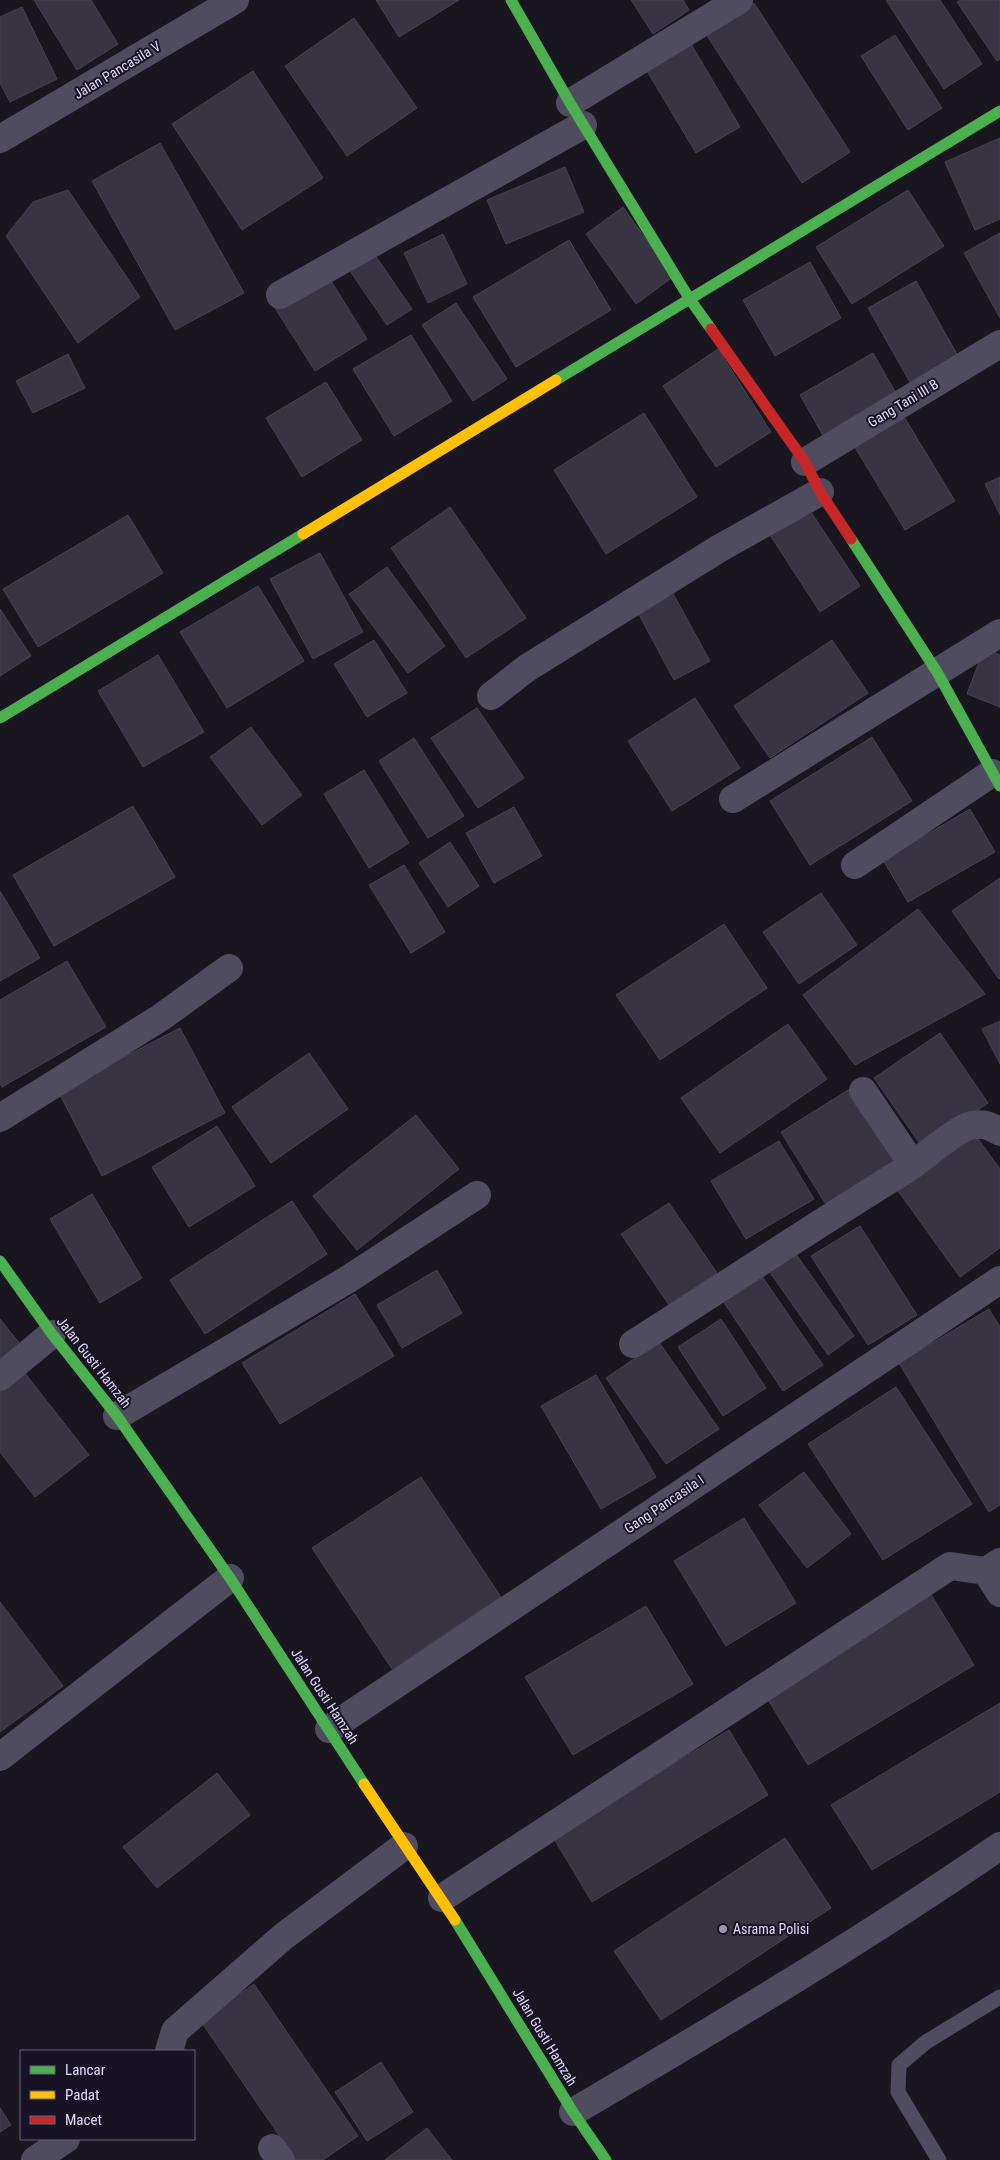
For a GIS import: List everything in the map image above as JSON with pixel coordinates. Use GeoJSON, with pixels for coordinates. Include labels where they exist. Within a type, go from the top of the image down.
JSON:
{"type":"FeatureCollection","features":[{"type":"Feature","properties":{"kind":"street","name":"Jalan Pancasila V"},"geometry":{"type":"LineString","coordinates":[[0,139],[235,0]]}},
{"type":"Feature","properties":{"kind":"street"},"geometry":{"type":"LineString","coordinates":[[511,0],[577,114],[689,298],[805,462],[820,492],[937,672],[996,779],[855,864]]}},
{"type":"Feature","properties":{"kind":"street"},"geometry":{"type":"LineString","coordinates":[[280,296],[577,114],[739,0]]}},
{"type":"Feature","properties":{"kind":"street"},"geometry":{"type":"LineString","coordinates":[[0,718],[689,298],[1000,111]]}},
{"type":"Feature","properties":{"kind":"street","name":"Gang Tani III B"},"geometry":{"type":"LineString","coordinates":[[805,462],[1000,344]]}},
{"type":"Feature","properties":{"kind":"street"},"geometry":{"type":"LineString","coordinates":[[491,696],[527,668],[712,553],[820,492]]}},
{"type":"Feature","properties":{"kind":"street"},"geometry":{"type":"LineString","coordinates":[[733,799],[1000,633]]}},
{"type":"Feature","properties":{"kind":"street"},"geometry":{"type":"LineString","coordinates":[[0,1118],[160,1018],[228,968]]}},
{"type":"Feature","properties":{"kind":"street"},"geometry":{"type":"LineString","coordinates":[[863,1091],[913,1165]]}},
{"type":"Feature","properties":{"kind":"street"},"geometry":{"type":"LineString","coordinates":[[633,1344],[790,1241],[913,1165],[965,1128],[982,1124],[992,1126],[1000,1132]]}},
{"type":"Feature","properties":{"kind":"street"},"geometry":{"type":"LineString","coordinates":[[116,1416],[347,1280],[478,1195]]}},
{"type":"Feature","properties":{"kind":"street","name":"Jalan Gusti Hamzah"},"geometry":{"type":"LineString","coordinates":[[0,1262],[52,1334],[116,1416],[230,1578],[404,1846],[442,1898],[573,2112],[606,2160]]}},
{"type":"Feature","properties":{"kind":"street","name":"Gang Pancasila I"},"geometry":{"type":"LineString","coordinates":[[329,1729],[1000,1280]]}},
{"type":"Feature","properties":{"kind":"street"},"geometry":{"type":"LineString","coordinates":[[0,1377],[52,1334]]}},
{"type":"Feature","properties":{"kind":"street"},"geometry":{"type":"LineString","coordinates":[[442,1898],[950,1566],[995,1575]]}},
{"type":"Feature","properties":{"kind":"street"},"geometry":{"type":"LineString","coordinates":[[0,1757],[230,1578]]}},
{"type":"Feature","properties":{"kind":"street"},"geometry":{"type":"LineString","coordinates":[[169,2050],[175,2031],[284,1936],[404,1846]]}},
{"type":"Feature","properties":{"kind":"street"},"geometry":{"type":"LineString","coordinates":[[573,2112],[764,2000],[926,1897],[1000,1846]]}},
{"type":"Feature","properties":{"kind":"street"},"geometry":{"type":"LineString","coordinates":[[35,2160],[65,2140]]}},
{"type":"Feature","properties":{"kind":"lane"},"geometry":{"type":"LineString","coordinates":[[939,2160],[898,2092],[899,2065],[926,2042],[1000,1998]]}},
{"type":"Feature","properties":{"kind":"building"},"geometry":{"type":"Polygon","coordinates":[[[34,0],[91,0],[118,44],[77,70],[34,0]]]}},
{"type":"Feature","properties":{"kind":"building"},"geometry":{"type":"Polygon","coordinates":[[[376,0],[459,0],[399,37],[376,0]]]}},
{"type":"Feature","properties":{"kind":"building"},"geometry":{"type":"Polygon","coordinates":[[[631,0],[683,0],[689,10],[653,34],[631,0]]]}},
{"type":"Feature","properties":{"kind":"building"},"geometry":{"type":"Polygon","coordinates":[[[886,0],[940,0],[982,64],[944,89],[886,0]]]}},
{"type":"Feature","properties":{"kind":"building"},"geometry":{"type":"Polygon","coordinates":[[[960,0],[1000,0],[1000,59],[997,61],[957,2],[960,0]]]}},
{"type":"Feature","properties":{"kind":"building"},"geometry":{"type":"Polygon","coordinates":[[[754,3],[850,152],[802,183],[706,34],[754,3]]]}},
{"type":"Feature","properties":{"kind":"building"},"geometry":{"type":"Polygon","coordinates":[[[22,7],[57,79],[10,102],[0,83],[0,17],[22,7]]]}},
{"type":"Feature","properties":{"kind":"building"},"geometry":{"type":"Polygon","coordinates":[[[354,18],[417,108],[347,156],[285,66],[354,18]]]}},
{"type":"Feature","properties":{"kind":"building"},"geometry":{"type":"Polygon","coordinates":[[[895,35],[942,108],[908,130],[861,56],[895,35]]]}},
{"type":"Feature","properties":{"kind":"building"},"geometry":{"type":"Polygon","coordinates":[[[691,44],[740,127],[696,153],[647,71],[691,44]]]}},
{"type":"Feature","properties":{"kind":"building"},"geometry":{"type":"Polygon","coordinates":[[[253,71],[323,178],[242,230],[172,124],[253,71]]]}},
{"type":"Feature","properties":{"kind":"building"},"geometry":{"type":"Polygon","coordinates":[[[1000,138],[1000,219],[975,230],[945,162],[1000,138]]]}},
{"type":"Feature","properties":{"kind":"building"},"geometry":{"type":"Polygon","coordinates":[[[160,143],[244,293],[175,330],[92,181],[160,143]]]}},
{"type":"Feature","properties":{"kind":"building"},"geometry":{"type":"Polygon","coordinates":[[[565,167],[584,212],[506,244],[487,200],[565,167]]]}},
{"type":"Feature","properties":{"kind":"building"},"geometry":{"type":"Polygon","coordinates":[[[68,190],[140,297],[78,343],[6,236],[33,202],[68,190]]]}},
{"type":"Feature","properties":{"kind":"building"},"geometry":{"type":"Polygon","coordinates":[[[908,190],[944,246],[852,304],[816,247],[908,190]]]}},
{"type":"Feature","properties":{"kind":"building"},"geometry":{"type":"Polygon","coordinates":[[[623,207],[673,277],[636,304],[586,234],[623,207]]]}},
{"type":"Feature","properties":{"kind":"building"},"geometry":{"type":"Polygon","coordinates":[[[1000,233],[1000,318],[964,253],[1000,233]]]}},
{"type":"Feature","properties":{"kind":"building"},"geometry":{"type":"Polygon","coordinates":[[[443,234],[467,284],[428,303],[404,253],[443,234]]]}},
{"type":"Feature","properties":{"kind":"building"},"geometry":{"type":"Polygon","coordinates":[[[569,240],[611,310],[516,367],[473,297],[569,240]]]}},
{"type":"Feature","properties":{"kind":"building"},"geometry":{"type":"Polygon","coordinates":[[[375,255],[412,309],[387,325],[350,271],[375,255]]]}},
{"type":"Feature","properties":{"kind":"building"},"geometry":{"type":"Polygon","coordinates":[[[810,262],[841,318],[775,356],[743,300],[810,262]]]}},
{"type":"Feature","properties":{"kind":"building"},"geometry":{"type":"Polygon","coordinates":[[[328,276],[367,339],[315,371],[275,308],[328,276]]]}},
{"type":"Feature","properties":{"kind":"building"},"geometry":{"type":"Polygon","coordinates":[[[916,281],[963,365],[915,391],[868,308],[916,281]]]}},
{"type":"Feature","properties":{"kind":"building"},"geometry":{"type":"Polygon","coordinates":[[[456,303],[507,379],[473,401],[422,325],[456,303]]]}},
{"type":"Feature","properties":{"kind":"building"},"geometry":{"type":"Polygon","coordinates":[[[411,335],[452,401],[394,436],[353,369],[411,335]]]}},
{"type":"Feature","properties":{"kind":"building"},"geometry":{"type":"Polygon","coordinates":[[[718,349],[771,432],[716,467],[663,386],[718,349]]]}},
{"type":"Feature","properties":{"kind":"building"},"geometry":{"type":"Polygon","coordinates":[[[873,353],[897,395],[824,437],[800,395],[873,353]]]}},
{"type":"Feature","properties":{"kind":"building"},"geometry":{"type":"Polygon","coordinates":[[[68,354],[85,388],[33,413],[16,381],[68,354]]]}},
{"type":"Feature","properties":{"kind":"building"},"geometry":{"type":"Polygon","coordinates":[[[326,382],[362,440],[302,477],[266,418],[326,382]]]}},
{"type":"Feature","properties":{"kind":"building"},"geometry":{"type":"Polygon","coordinates":[[[644,413],[697,497],[606,554],[554,470],[644,413]]]}},
{"type":"Feature","properties":{"kind":"building"},"geometry":{"type":"Polygon","coordinates":[[[903,415],[955,501],[905,530],[853,444],[903,415]]]}},
{"type":"Feature","properties":{"kind":"building"},"geometry":{"type":"Polygon","coordinates":[[[1000,477],[1000,515],[985,484],[1000,477]]]}},
{"type":"Feature","properties":{"kind":"building"},"geometry":{"type":"Polygon","coordinates":[[[450,507],[526,618],[466,658],[391,548],[450,507]]]}},
{"type":"Feature","properties":{"kind":"building"},"geometry":{"type":"Polygon","coordinates":[[[809,509],[860,586],[820,612],[770,535],[809,509]]]}},
{"type":"Feature","properties":{"kind":"building"},"geometry":{"type":"Polygon","coordinates":[[[128,515],[163,573],[38,647],[3,589],[128,515]]]}},
{"type":"Feature","properties":{"kind":"building"},"geometry":{"type":"Polygon","coordinates":[[[320,553],[363,632],[313,659],[270,579],[320,553]]]}},
{"type":"Feature","properties":{"kind":"building"},"geometry":{"type":"Polygon","coordinates":[[[387,567],[445,646],[408,673],[349,594],[387,567]]]}},
{"type":"Feature","properties":{"kind":"building"},"geometry":{"type":"Polygon","coordinates":[[[258,586],[304,661],[227,708],[180,632],[258,586]]]}},
{"type":"Feature","properties":{"kind":"building"},"geometry":{"type":"Polygon","coordinates":[[[670,588],[710,661],[674,680],[635,607],[670,588]]]}},
{"type":"Feature","properties":{"kind":"building"},"geometry":{"type":"Polygon","coordinates":[[[0,609],[31,656],[0,676],[0,609]]]}},
{"type":"Feature","properties":{"kind":"building"},"geometry":{"type":"Polygon","coordinates":[[[374,640],[407,693],[367,717],[334,664],[374,640]]]}},
{"type":"Feature","properties":{"kind":"building"},"geometry":{"type":"Polygon","coordinates":[[[832,640],[868,693],[770,758],[734,706],[832,640]]]}},
{"type":"Feature","properties":{"kind":"building"},"geometry":{"type":"Polygon","coordinates":[[[984,649],[1000,655],[1000,707],[967,694],[984,649]]]}},
{"type":"Feature","properties":{"kind":"building"},"geometry":{"type":"Polygon","coordinates":[[[158,655],[204,732],[143,767],[98,691],[158,655]]]}},
{"type":"Feature","properties":{"kind":"building"},"geometry":{"type":"Polygon","coordinates":[[[695,698],[740,768],[672,811],[628,741],[695,698]]]}},
{"type":"Feature","properties":{"kind":"building"},"geometry":{"type":"Polygon","coordinates":[[[477,708],[524,778],[478,808],[431,738],[477,708]]]}},
{"type":"Feature","properties":{"kind":"building"},"geometry":{"type":"Polygon","coordinates":[[[251,727],[302,795],[262,825],[210,757],[251,727]]]}},
{"type":"Feature","properties":{"kind":"building"},"geometry":{"type":"Polygon","coordinates":[[[872,737],[912,801],[810,865],[770,801],[872,737]]]}},
{"type":"Feature","properties":{"kind":"building"},"geometry":{"type":"Polygon","coordinates":[[[414,738],[464,816],[428,838],[379,761],[414,738]]]}},
{"type":"Feature","properties":{"kind":"building"},"geometry":{"type":"Polygon","coordinates":[[[364,770],[409,843],[369,868],[324,794],[364,770]]]}},
{"type":"Feature","properties":{"kind":"building"},"geometry":{"type":"Polygon","coordinates":[[[133,806],[175,877],[54,946],[13,875],[133,806]]]}},
{"type":"Feature","properties":{"kind":"building"},"geometry":{"type":"Polygon","coordinates":[[[514,807],[542,856],[494,883],[466,833],[514,807]]]}},
{"type":"Feature","properties":{"kind":"building"},"geometry":{"type":"Polygon","coordinates":[[[970,809],[995,852],[908,902],[883,860],[970,809]]]}},
{"type":"Feature","properties":{"kind":"building"},"geometry":{"type":"Polygon","coordinates":[[[450,842],[479,886],[448,907],[419,863],[450,842]]]}},
{"type":"Feature","properties":{"kind":"building"},"geometry":{"type":"Polygon","coordinates":[[[404,865],[445,932],[411,953],[369,885],[404,865]]]}},
{"type":"Feature","properties":{"kind":"building"},"geometry":{"type":"Polygon","coordinates":[[[1000,878],[1000,978],[999,979],[952,911],[1000,878]]]}},
{"type":"Feature","properties":{"kind":"building"},"geometry":{"type":"Polygon","coordinates":[[[0,891],[40,958],[0,981],[0,891]]]}},
{"type":"Feature","properties":{"kind":"building"},"geometry":{"type":"Polygon","coordinates":[[[821,893],[857,945],[799,984],[763,932],[821,893]]]}},
{"type":"Feature","properties":{"kind":"building"},"geometry":{"type":"Polygon","coordinates":[[[918,909],[985,994],[855,1065],[803,995],[918,909]]]}},
{"type":"Feature","properties":{"kind":"building"},"geometry":{"type":"Polygon","coordinates":[[[724,924],[767,988],[660,1060],[616,995],[724,924]]]}},
{"type":"Feature","properties":{"kind":"building"},"geometry":{"type":"Polygon","coordinates":[[[67,961],[106,1027],[2,1087],[0,1083],[0,1000],[67,961]]]}},
{"type":"Feature","properties":{"kind":"building"},"geometry":{"type":"Polygon","coordinates":[[[1000,1021],[1000,1064],[982,1029],[1000,1021]]]}},
{"type":"Feature","properties":{"kind":"building"},"geometry":{"type":"Polygon","coordinates":[[[788,1024],[827,1079],[720,1153],[681,1098],[788,1024]]]}},
{"type":"Feature","properties":{"kind":"building"},"geometry":{"type":"Polygon","coordinates":[[[180,1028],[225,1113],[102,1176],[58,1091],[180,1028]]]}},
{"type":"Feature","properties":{"kind":"building"},"geometry":{"type":"Polygon","coordinates":[[[940,1033],[988,1103],[923,1148],[874,1078],[940,1033]]]}},
{"type":"Feature","properties":{"kind":"building"},"geometry":{"type":"Polygon","coordinates":[[[309,1053],[348,1109],[271,1163],[232,1107],[309,1053]]]}},
{"type":"Feature","properties":{"kind":"building"},"geometry":{"type":"Polygon","coordinates":[[[853,1087],[903,1165],[830,1211],[781,1132],[853,1087]]]}},
{"type":"Feature","properties":{"kind":"building"},"geometry":{"type":"Polygon","coordinates":[[[416,1115],[459,1169],[357,1250],[313,1196],[416,1115]]]}},
{"type":"Feature","properties":{"kind":"building"},"geometry":{"type":"Polygon","coordinates":[[[217,1126],[255,1186],[189,1227],[152,1167],[217,1126]]]}},
{"type":"Feature","properties":{"kind":"building"},"geometry":{"type":"Polygon","coordinates":[[[974,1133],[1000,1169],[1000,1248],[960,1277],[896,1188],[974,1133]]]}},
{"type":"Feature","properties":{"kind":"building"},"geometry":{"type":"Polygon","coordinates":[[[779,1141],[814,1199],[746,1239],[711,1181],[779,1141]]]}},
{"type":"Feature","properties":{"kind":"building"},"geometry":{"type":"Polygon","coordinates":[[[92,1194],[142,1278],[100,1303],[50,1219],[92,1194]]]}},
{"type":"Feature","properties":{"kind":"building"},"geometry":{"type":"Polygon","coordinates":[[[292,1201],[327,1254],[205,1334],[170,1280],[292,1201]]]}},
{"type":"Feature","properties":{"kind":"building"},"geometry":{"type":"Polygon","coordinates":[[[669,1203],[717,1273],[669,1305],[621,1234],[669,1203]]]}},
{"type":"Feature","properties":{"kind":"building"},"geometry":{"type":"Polygon","coordinates":[[[860,1226],[917,1315],[868,1345],[811,1256],[860,1226]]]}},
{"type":"Feature","properties":{"kind":"building"},"geometry":{"type":"Polygon","coordinates":[[[793,1250],[854,1336],[828,1355],[767,1268],[793,1250]]]}},
{"type":"Feature","properties":{"kind":"building"},"geometry":{"type":"Polygon","coordinates":[[[437,1270],[462,1313],[402,1348],[377,1305],[437,1270]]]}},
{"type":"Feature","properties":{"kind":"building"},"geometry":{"type":"Polygon","coordinates":[[[761,1275],[823,1365],[783,1391],[723,1301],[761,1275]]]}},
{"type":"Feature","properties":{"kind":"building"},"geometry":{"type":"Polygon","coordinates":[[[355,1294],[394,1356],[280,1424],[242,1363],[355,1294]]]}},
{"type":"Feature","properties":{"kind":"building"},"geometry":{"type":"Polygon","coordinates":[[[989,1309],[1000,1327],[1000,1505],[989,1512],[899,1363],[989,1309]]]}},
{"type":"Feature","properties":{"kind":"building"},"geometry":{"type":"Polygon","coordinates":[[[0,1319],[21,1345],[0,1362],[0,1319]]]}},
{"type":"Feature","properties":{"kind":"building"},"geometry":{"type":"Polygon","coordinates":[[[721,1319],[766,1388],[723,1416],[678,1347],[721,1319]]]}},
{"type":"Feature","properties":{"kind":"building"},"geometry":{"type":"Polygon","coordinates":[[[659,1342],[719,1429],[666,1464],[606,1378],[659,1342]]]}},
{"type":"Feature","properties":{"kind":"building"},"geometry":{"type":"Polygon","coordinates":[[[24,1372],[89,1455],[35,1497],[0,1452],[0,1391],[24,1372]]]}},
{"type":"Feature","properties":{"kind":"building"},"geometry":{"type":"Polygon","coordinates":[[[596,1375],[656,1477],[601,1509],[541,1406],[596,1375]]]}},
{"type":"Feature","properties":{"kind":"building"},"geometry":{"type":"Polygon","coordinates":[[[896,1387],[972,1504],[883,1560],[808,1444],[896,1387]]]}},
{"type":"Feature","properties":{"kind":"building"},"geometry":{"type":"Polygon","coordinates":[[[804,1472],[851,1534],[807,1568],[759,1505],[804,1472]]]}},
{"type":"Feature","properties":{"kind":"building"},"geometry":{"type":"Polygon","coordinates":[[[421,1477],[501,1597],[392,1669],[312,1548],[421,1477]]]}},
{"type":"Feature","properties":{"kind":"building"},"geometry":{"type":"Polygon","coordinates":[[[744,1518],[796,1603],[726,1646],[674,1561],[744,1518]]]}},
{"type":"Feature","properties":{"kind":"building"},"geometry":{"type":"Polygon","coordinates":[[[930,1593],[974,1665],[808,1765],[764,1693],[930,1593]]]}},
{"type":"Feature","properties":{"kind":"building"},"geometry":{"type":"Polygon","coordinates":[[[0,1602],[63,1686],[0,1732],[0,1602]]]}},
{"type":"Feature","properties":{"kind":"building"},"geometry":{"type":"Polygon","coordinates":[[[646,1606],[693,1684],[573,1755],[525,1677],[646,1606]]]}},
{"type":"Feature","properties":{"kind":"building"},"geometry":{"type":"Polygon","coordinates":[[[1000,1703],[1000,1792],[872,1870],[831,1805],[1000,1703]]]}},
{"type":"Feature","properties":{"kind":"building"},"geometry":{"type":"Polygon","coordinates":[[[729,1730],[768,1795],[592,1902],[553,1837],[729,1730]]]}},
{"type":"Feature","properties":{"kind":"building"},"geometry":{"type":"Polygon","coordinates":[[[217,1773],[250,1815],[157,1888],[123,1847],[217,1773]]]}},
{"type":"Feature","properties":{"kind":"building","name":"Asrama Polisi"},"geometry":{"type":"Polygon","coordinates":[[[785,1838],[831,1908],[661,2020],[614,1951],[785,1838]]]}},
{"type":"Feature","properties":{"kind":"building"},"geometry":{"type":"Polygon","coordinates":[[[254,1984],[358,2136],[323,2160],[296,2160],[200,2020],[254,1984]]]}},
{"type":"Feature","properties":{"kind":"building"},"geometry":{"type":"Polygon","coordinates":[[[381,2062],[413,2112],[367,2141],[335,2092],[381,2062]]]}},
{"type":"Feature","properties":{"kind":"building"},"geometry":{"type":"Polygon","coordinates":[[[0,2108],[11,2125],[0,2132],[0,2108]]]}},
{"type":"Feature","properties":{"kind":"building"},"geometry":{"type":"Polygon","coordinates":[[[427,2128],[452,2160],[385,2160],[427,2128]]]}},
{"type":"Feature","properties":{"kind":"traffic: fast"},"geometry":{"type":"LineString","coordinates":[[511,0],[570,103],[689,298],[711,329]]}},
{"type":"Feature","properties":{"kind":"traffic: fast"},"geometry":{"type":"LineString","coordinates":[[556,380],[1000,111]]}},
{"type":"Feature","properties":{"kind":"traffic: fast"},"geometry":{"type":"LineString","coordinates":[[0,718],[303,534]]}},
{"type":"Feature","properties":{"kind":"traffic: fast"},"geometry":{"type":"LineString","coordinates":[[851,539],[937,672],[1000,786]]}},
{"type":"Feature","properties":{"kind":"traffic: fast"},"geometry":{"type":"LineString","coordinates":[[0,1261],[52,1334],[117,1416],[230,1578],[364,1784]]}},
{"type":"Feature","properties":{"kind":"traffic: fast"},"geometry":{"type":"LineString","coordinates":[[455,1920],[573,2112],[606,2160]]}},
{"type":"Feature","properties":{"kind":"traffic: slow"},"geometry":{"type":"LineString","coordinates":[[303,534],[556,380]]}},
{"type":"Feature","properties":{"kind":"traffic: slow"},"geometry":{"type":"LineString","coordinates":[[364,1784],[455,1920]]}},
{"type":"Feature","properties":{"kind":"traffic: jam"},"geometry":{"type":"LineString","coordinates":[[711,329],[805,462],[820,492],[851,539]]}},
{"type":"Feature","properties":{"kind":"place","name":"Asrama Polisi"},"geometry":{"type":"Point","coordinates":[723,1929]}}]}
